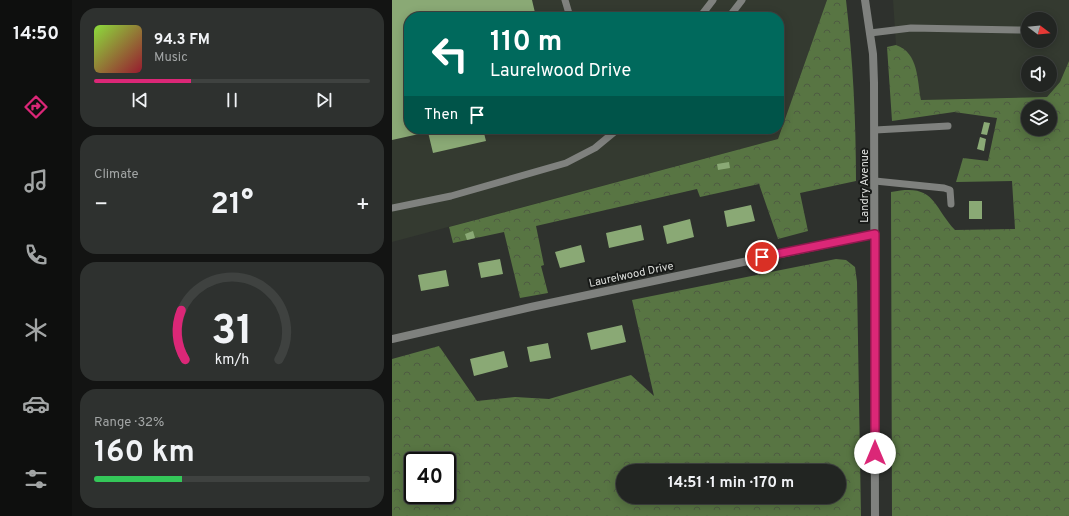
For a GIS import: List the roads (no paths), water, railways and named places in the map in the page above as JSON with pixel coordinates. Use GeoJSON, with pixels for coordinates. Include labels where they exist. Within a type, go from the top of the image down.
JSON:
{"type":"FeatureCollection","features":[{"type":"Feature","properties":{"kind":"street","name":"Landry Avenue"},"geometry":{"type":"LineString","coordinates":[[865,0],[873,54],[875,130],[875,516]]}},
{"type":"Feature","properties":{"kind":"street","name":"Laurelwood Drive"},"geometry":{"type":"LineString","coordinates":[[392,339],[531,307],[875,234]]}},
{"type":"Feature","properties":{"kind":"lane"},"geometry":{"type":"LineString","coordinates":[[565,0],[569,12]]}},
{"type":"Feature","properties":{"kind":"lane"},"geometry":{"type":"LineString","coordinates":[[704,12],[713,0]]}},
{"type":"Feature","properties":{"kind":"lane"},"geometry":{"type":"LineString","coordinates":[[733,12],[742,0]]}},
{"type":"Feature","properties":{"kind":"lane"},"geometry":{"type":"LineString","coordinates":[[870,33],[911,28],[1021,30]]}},
{"type":"Feature","properties":{"kind":"lane"},"geometry":{"type":"LineString","coordinates":[[875,130],[948,126]]}},
{"type":"Feature","properties":{"kind":"lane"},"geometry":{"type":"LineString","coordinates":[[393,207],[451,196],[566,163],[595,148],[612,134]]}},
{"type":"Feature","properties":{"kind":"lane"},"geometry":{"type":"LineString","coordinates":[[875,181],[944,188],[950,190],[951,204]]}}]}
